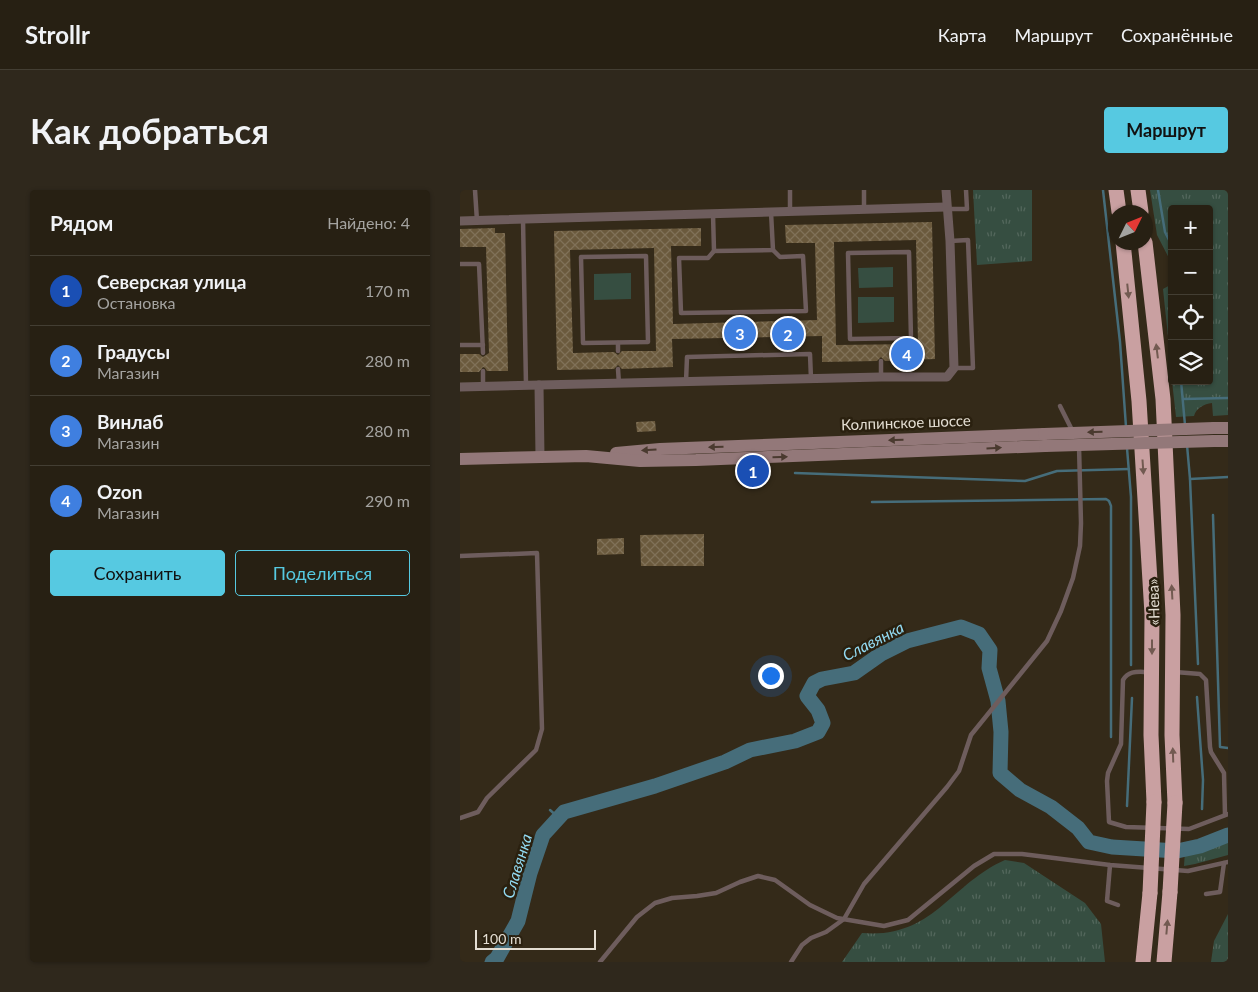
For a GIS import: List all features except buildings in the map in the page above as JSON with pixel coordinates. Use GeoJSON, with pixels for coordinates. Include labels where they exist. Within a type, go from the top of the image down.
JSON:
{"type":"FeatureCollection","features":[{"type":"Feature","properties":{"kind":"highway"},"geometry":{"type":"LineString","coordinates":[[1116,190],[1118,205]]}},
{"type":"Feature","properties":{"kind":"highway"},"geometry":{"type":"LineString","coordinates":[[1138,190],[1139,205]]}},
{"type":"Feature","properties":{"kind":"highway","name":"«Нева»"},"geometry":{"type":"LineString","coordinates":[[1124,250],[1140,410],[1152,614],[1154,802],[1150,893],[1144,962]]}},
{"type":"Feature","properties":{"kind":"highway","name":"«Нева»"},"geometry":{"type":"LineString","coordinates":[[1145,250],[1163,400],[1173,614],[1172,735],[1175,803],[1164,962]]}},
{"type":"Feature","properties":{"kind":"main road","name":"Колпинское шоссе"},"geometry":{"type":"LineString","coordinates":[[460,459],[586,456],[640,461],[696,460],[1044,440],[1214,434],[1228,428]]}},
{"type":"Feature","properties":{"kind":"main road","name":"Колпинское шоссе"},"geometry":{"type":"LineString","coordinates":[[1214,434],[1228,440]]}},
{"type":"Feature","properties":{"kind":"street"},"geometry":{"type":"LineString","coordinates":[[460,387],[946,377],[954,368],[950,241],[946,190]]}},
{"type":"Feature","properties":{"kind":"street"},"geometry":{"type":"LineString","coordinates":[[460,221],[947,208]]}},
{"type":"Feature","properties":{"kind":"street"},"geometry":{"type":"LineString","coordinates":[[539,385],[540,457]]}},
{"type":"Feature","properties":{"kind":"lane"},"geometry":{"type":"LineString","coordinates":[[475,190],[477,221]]}},
{"type":"Feature","properties":{"kind":"lane"},"geometry":{"type":"LineString","coordinates":[[790,190],[790,211]]}},
{"type":"Feature","properties":{"kind":"lane"},"geometry":{"type":"LineString","coordinates":[[864,190],[864,209]]}},
{"type":"Feature","properties":{"kind":"lane"},"geometry":{"type":"LineString","coordinates":[[947,208],[967,208],[966,190]]}},
{"type":"Feature","properties":{"kind":"lane"},"geometry":{"type":"LineString","coordinates":[[771,212],[773,250],[780,257],[803,256],[806,311],[681,313],[679,258],[708,258],[714,252],[773,250]]}},
{"type":"Feature","properties":{"kind":"lane"},"geometry":{"type":"LineString","coordinates":[[713,214],[714,252]]}},
{"type":"Feature","properties":{"kind":"lane"},"geometry":{"type":"LineString","coordinates":[[523,219],[526,386]]}},
{"type":"Feature","properties":{"kind":"lane"},"geometry":{"type":"LineString","coordinates":[[950,241],[968,240],[974,368],[954,368]]}},
{"type":"Feature","properties":{"kind":"lane"},"geometry":{"type":"LineString","coordinates":[[909,252],[911,338],[880,338],[850,339],[848,253],[909,252]]}},
{"type":"Feature","properties":{"kind":"lane"},"geometry":{"type":"LineString","coordinates":[[646,256],[648,342],[618,343],[583,343],[581,257],[646,256]]}},
{"type":"Feature","properties":{"kind":"lane"},"geometry":{"type":"LineString","coordinates":[[460,264],[479,264],[483,354]]}},
{"type":"Feature","properties":{"kind":"lane"},"geometry":{"type":"LineString","coordinates":[[880,338],[880,344]]}},
{"type":"Feature","properties":{"kind":"lane"},"geometry":{"type":"LineString","coordinates":[[618,343],[618,352]]}},
{"type":"Feature","properties":{"kind":"lane"},"geometry":{"type":"LineString","coordinates":[[460,345],[483,345]]}},
{"type":"Feature","properties":{"kind":"lane"},"geometry":{"type":"LineString","coordinates":[[686,382],[687,358],[810,354],[811,379]]}},
{"type":"Feature","properties":{"kind":"lane"},"geometry":{"type":"LineString","coordinates":[[881,361],[881,377]]}},
{"type":"Feature","properties":{"kind":"lane"},"geometry":{"type":"LineString","coordinates":[[618,369],[619,384]]}},
{"type":"Feature","properties":{"kind":"lane"},"geometry":{"type":"LineString","coordinates":[[483,372],[483,387]]}},
{"type":"Feature","properties":{"kind":"lane"},"geometry":{"type":"LineString","coordinates":[[791,962],[802,946],[811,938],[826,932],[844,919],[864,884],[959,771],[971,734],[1047,641],[1073,578],[1080,546],[1079,443],[1060,406]]}},
{"type":"Feature","properties":{"kind":"lane"},"geometry":{"type":"LineString","coordinates":[[460,556],[537,553],[542,729],[536,750],[487,798],[478,812],[460,818]]}},
{"type":"Feature","properties":{"kind":"lane"},"geometry":{"type":"LineString","coordinates":[[1152,672],[1132,672],[1124,680],[1121,744],[1108,773],[1107,781],[1109,822],[1126,827],[1189,829],[1227,815],[1224,773],[1210,747],[1206,680],[1200,674],[1173,671]]}},
{"type":"Feature","properties":{"kind":"lane"},"geometry":{"type":"LineString","coordinates":[[600,962],[636,917],[655,903],[672,898],[716,893],[758,876],[775,880],[810,905],[838,918],[884,926],[908,920],[974,866],[994,854],[1022,854],[1110,865],[1188,871],[1226,862],[1220,892],[1206,894]]}},
{"type":"Feature","properties":{"kind":"lane"},"geometry":{"type":"LineString","coordinates":[[1110,865],[1107,901],[1118,905]]}},
{"type":"Feature","properties":{"kind":"green space"},"geometry":{"type":"Polygon","coordinates":[[[973,190],[1032,190],[1032,261],[977,265],[973,190]]]}},
{"type":"Feature","properties":{"kind":"green space"},"geometry":{"type":"Polygon","coordinates":[[[1150,190],[1228,190],[1228,415],[1213,416],[1212,403],[1201,407],[1194,416],[1176,417],[1172,385],[1213,385],[1213,205],[1168,205],[1168,256],[1157,235],[1150,190]]]}},
{"type":"Feature","properties":{"kind":"green space"},"geometry":{"type":"Polygon","coordinates":[[[893,267],[893,287],[859,288],[858,268],[893,267]]]}},
{"type":"Feature","properties":{"kind":"green space"},"geometry":{"type":"Polygon","coordinates":[[[631,273],[631,299],[594,300],[594,274],[631,273]]]}},
{"type":"Feature","properties":{"kind":"green space"},"geometry":{"type":"Polygon","coordinates":[[[1168,286],[1168,336],[1163,289],[1168,286]]]}},
{"type":"Feature","properties":{"kind":"green space"},"geometry":{"type":"Polygon","coordinates":[[[858,297],[894,297],[894,322],[858,323],[858,297]]]}},
{"type":"Feature","properties":{"kind":"green space"},"geometry":{"type":"Polygon","coordinates":[[[1228,840],[1228,855],[1184,866],[1185,851],[1200,849],[1228,840]]]}},
{"type":"Feature","properties":{"kind":"green space"},"geometry":{"type":"Polygon","coordinates":[[[1005,860],[1024,863],[1085,903],[1101,924],[1105,962],[842,962],[862,933],[886,933],[907,928],[939,908],[986,870],[1005,860]]]}},
{"type":"Feature","properties":{"kind":"green space"},"geometry":{"type":"Polygon","coordinates":[[[1228,914],[1228,962],[1211,962],[1214,941],[1228,914]]]}},
{"type":"Feature","properties":{"kind":"waterway"},"geometry":{"type":"LineString","coordinates":[[1103,190],[1120,342],[1126,427]]}},
{"type":"Feature","properties":{"kind":"waterway"},"geometry":{"type":"LineString","coordinates":[[1158,190],[1165,232],[1168,238]]}},
{"type":"Feature","properties":{"kind":"waterway"},"geometry":{"type":"LineString","coordinates":[[1181,385],[1185,425]]}},
{"type":"Feature","properties":{"kind":"waterway"},"geometry":{"type":"LineString","coordinates":[[1183,399],[1228,398]]}},
{"type":"Feature","properties":{"kind":"waterway"},"geometry":{"type":"LineString","coordinates":[[1187,445],[1198,664]]}},
{"type":"Feature","properties":{"kind":"waterway"},"geometry":{"type":"LineString","coordinates":[[1127,448],[1131,497],[1131,665]]}},
{"type":"Feature","properties":{"kind":"waterway"},"geometry":{"type":"LineString","coordinates":[[795,473],[1025,481],[1057,471],[1129,469]]}},
{"type":"Feature","properties":{"kind":"waterway"},"geometry":{"type":"LineString","coordinates":[[1190,479],[1228,477]]}},
{"type":"Feature","properties":{"kind":"waterway"},"geometry":{"type":"LineString","coordinates":[[872,502],[1106,499],[1109,501],[1111,506],[1111,737]]}},
{"type":"Feature","properties":{"kind":"waterway"},"geometry":{"type":"LineString","coordinates":[[1213,515],[1220,747],[1228,748]]}},
{"type":"Feature","properties":{"kind":"waterway","name":"Славянка"},"geometry":{"type":"LineString","coordinates":[[492,962],[497,958],[518,921],[530,873],[543,835],[564,812],[655,786],[725,762],[750,750],[795,741],[818,732],[823,723],[818,710],[807,696],[814,683],[822,679],[854,673],[881,654],[907,641],[961,627],[979,634],[990,650],[989,668],[998,701],[1001,732],[1000,773],[1020,790],[1051,807],[1078,828],[1089,842],[1112,847],[1177,851],[1200,846],[1228,835]]}},
{"type":"Feature","properties":{"kind":"waterway"},"geometry":{"type":"LineString","coordinates":[[1197,697],[1203,780],[1202,809]]}},
{"type":"Feature","properties":{"kind":"waterway"},"geometry":{"type":"LineString","coordinates":[[1127,806],[1132,698]]}},
{"type":"Feature","properties":{"kind":"waterway"},"geometry":{"type":"LineString","coordinates":[[550,810],[559,818]]}},
{"type":"Feature","properties":{"kind":"place","name":"Винлаб"},"geometry":{"type":"Point","coordinates":[740,333]}},
{"type":"Feature","properties":{"kind":"place","name":"Градусы"},"geometry":{"type":"Point","coordinates":[788,334]}},
{"type":"Feature","properties":{"kind":"place","name":"Ozon"},"geometry":{"type":"Point","coordinates":[907,354]}},
{"type":"Feature","properties":{"kind":"place","name":"Северская улица"},"geometry":{"type":"Point","coordinates":[753,471]}}]}
